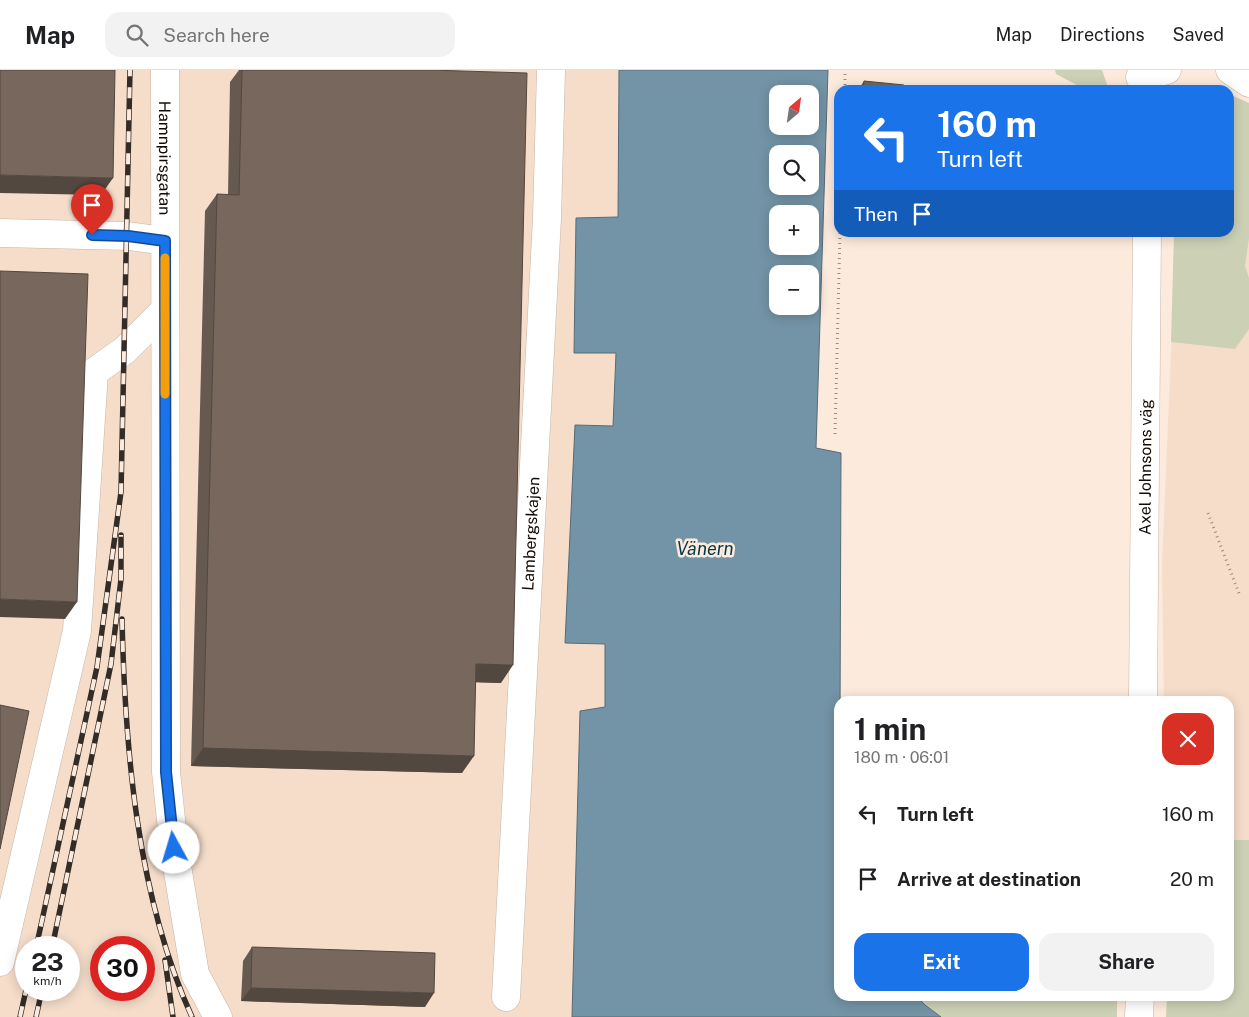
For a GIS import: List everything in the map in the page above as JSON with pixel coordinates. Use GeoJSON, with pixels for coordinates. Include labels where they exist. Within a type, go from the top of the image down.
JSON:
{"type":"FeatureCollection","features":[{"type":"Feature","properties":{"kind":"street","name":"Hamnpirsgatan"},"geometry":{"type":"LineString","coordinates":[[165,70],[166,772],[174,848],[195,974],[218,1017]]}},
{"type":"Feature","properties":{"kind":"street","name":"Lambergskajen"},"geometry":{"type":"LineString","coordinates":[[506,997],[547,218],[551,70]]}},
{"type":"Feature","properties":{"kind":"street"},"geometry":{"type":"LineString","coordinates":[[1139,79],[1167,70]]}},
{"type":"Feature","properties":{"kind":"street"},"geometry":{"type":"LineString","coordinates":[[1230,70],[1249,83]]}},
{"type":"Feature","properties":{"kind":"street"},"geometry":{"type":"LineString","coordinates":[[0,233],[128,236],[165,241]]}},
{"type":"Feature","properties":{"kind":"street","name":"Axel Johnsons väg"},"geometry":{"type":"LineString","coordinates":[[1143,696],[1147,237]]}},
{"type":"Feature","properties":{"kind":"street"},"geometry":{"type":"LineString","coordinates":[[0,962],[77,631],[94,372],[125,350],[165,310]]}},
{"type":"Feature","properties":{"kind":"street"},"geometry":{"type":"LineString","coordinates":[[1139,1017],[1140,1001]]}},
{"type":"Feature","properties":{"kind":"path"},"geometry":{"type":"LineString","coordinates":[[845,70],[845,85]]}},
{"type":"Feature","properties":{"kind":"path"},"geometry":{"type":"LineString","coordinates":[[835,434],[840,237]]}},
{"type":"Feature","properties":{"kind":"path"},"geometry":{"type":"LineString","coordinates":[[1208,513],[1240,596]]}},
{"type":"Feature","properties":{"kind":"shaded area"},"geometry":{"type":"Polygon","coordinates":[[[0,70],[619,70],[618,217],[576,218],[574,352],[616,352],[613,427],[576,425],[565,643],[605,644],[605,708],[580,712],[572,1017],[0,1017],[0,70]]]}},
{"type":"Feature","properties":{"kind":"shaded area"},"geometry":{"type":"Polygon","coordinates":[[[1249,114],[1249,983],[1234,982],[1234,696],[1164,696],[1162,565],[1176,237],[1234,237],[1234,202],[1249,114]]]}},
{"type":"Feature","properties":{"kind":"green space"},"geometry":{"type":"Polygon","coordinates":[[[1055,70],[1102,70],[1107,85],[1077,85],[1056,74],[1055,70]]]}},
{"type":"Feature","properties":{"kind":"green space"},"geometry":{"type":"Polygon","coordinates":[[[1234,96],[1249,103],[1249,238],[1245,266],[1249,278],[1249,329],[1235,349],[1171,342],[1174,237],[1234,237],[1234,96]]]}},
{"type":"Feature","properties":{"kind":"green space"},"geometry":{"type":"Polygon","coordinates":[[[1234,840],[1249,840],[1249,1017],[1166,1017],[1167,1001],[1234,1001],[1234,840]]]}},
{"type":"Feature","properties":{"kind":"green space"},"geometry":{"type":"Polygon","coordinates":[[[921,1001],[1117,1001],[1117,1017],[941,1017],[921,1001]]]}},
{"type":"Feature","properties":{"kind":"water","name":"Vänern"},"geometry":{"type":"Polygon","coordinates":[[[619,70],[828,70],[816,448],[841,453],[840,696],[834,696],[834,1001],[921,1001],[941,1017],[572,1017],[580,711],[605,707],[605,644],[565,643],[575,425],[613,426],[616,353],[574,353],[576,218],[618,217],[619,70]]]}},
{"type":"Feature","properties":{"kind":"building"},"geometry":{"type":"Polygon","coordinates":[[[0,70],[115,70],[113,178],[0,175],[0,70]]]}},
{"type":"Feature","properties":{"kind":"building"},"geometry":{"type":"Polygon","coordinates":[[[242,70],[430,70],[527,73],[513,665],[476,664],[474,756],[203,748],[217,194],[239,195],[242,70]]]}},
{"type":"Feature","properties":{"kind":"building"},"geometry":{"type":"Polygon","coordinates":[[[864,81],[904,85],[864,85],[864,81]]]}},
{"type":"Feature","properties":{"kind":"building"},"geometry":{"type":"Polygon","coordinates":[[[0,271],[88,274],[77,602],[0,599],[0,271]]]}},
{"type":"Feature","properties":{"kind":"building"},"geometry":{"type":"Polygon","coordinates":[[[0,705],[29,711],[0,849],[0,705]]]}},
{"type":"Feature","properties":{"kind":"building"},"geometry":{"type":"Polygon","coordinates":[[[252,947],[435,953],[434,993],[251,988],[252,947]]]}},
{"type":"Feature","properties":{"kind":"railway"},"geometry":{"type":"LineString","coordinates":[[39,936],[97,667],[121,492],[130,70]]}},
{"type":"Feature","properties":{"kind":"railway"},"geometry":{"type":"LineString","coordinates":[[54,936],[111,664],[121,579],[121,535]]}},
{"type":"Feature","properties":{"kind":"railway"},"geometry":{"type":"LineString","coordinates":[[122,619],[126,719],[131,771],[146,872],[158,922],[173,971],[192,1017]]}},
{"type":"Feature","properties":{"kind":"railway"},"geometry":{"type":"LineString","coordinates":[[165,960],[173,1017]]}},
{"type":"Feature","properties":{"kind":"railway"},"geometry":{"type":"LineString","coordinates":[[20,1017],[24,1001]]}},
{"type":"Feature","properties":{"kind":"railway"},"geometry":{"type":"LineString","coordinates":[[36,1017],[40,1001]]}},
{"type":"Feature","properties":{"kind":"slow traffic"},"geometry":{"type":"LineString","coordinates":[[165,258],[165,394]]}},
{"type":"Feature","properties":{"kind":"route"},"geometry":{"type":"LineString","coordinates":[[92,235],[128,236],[165,241],[166,772],[174,848]]}}]}
